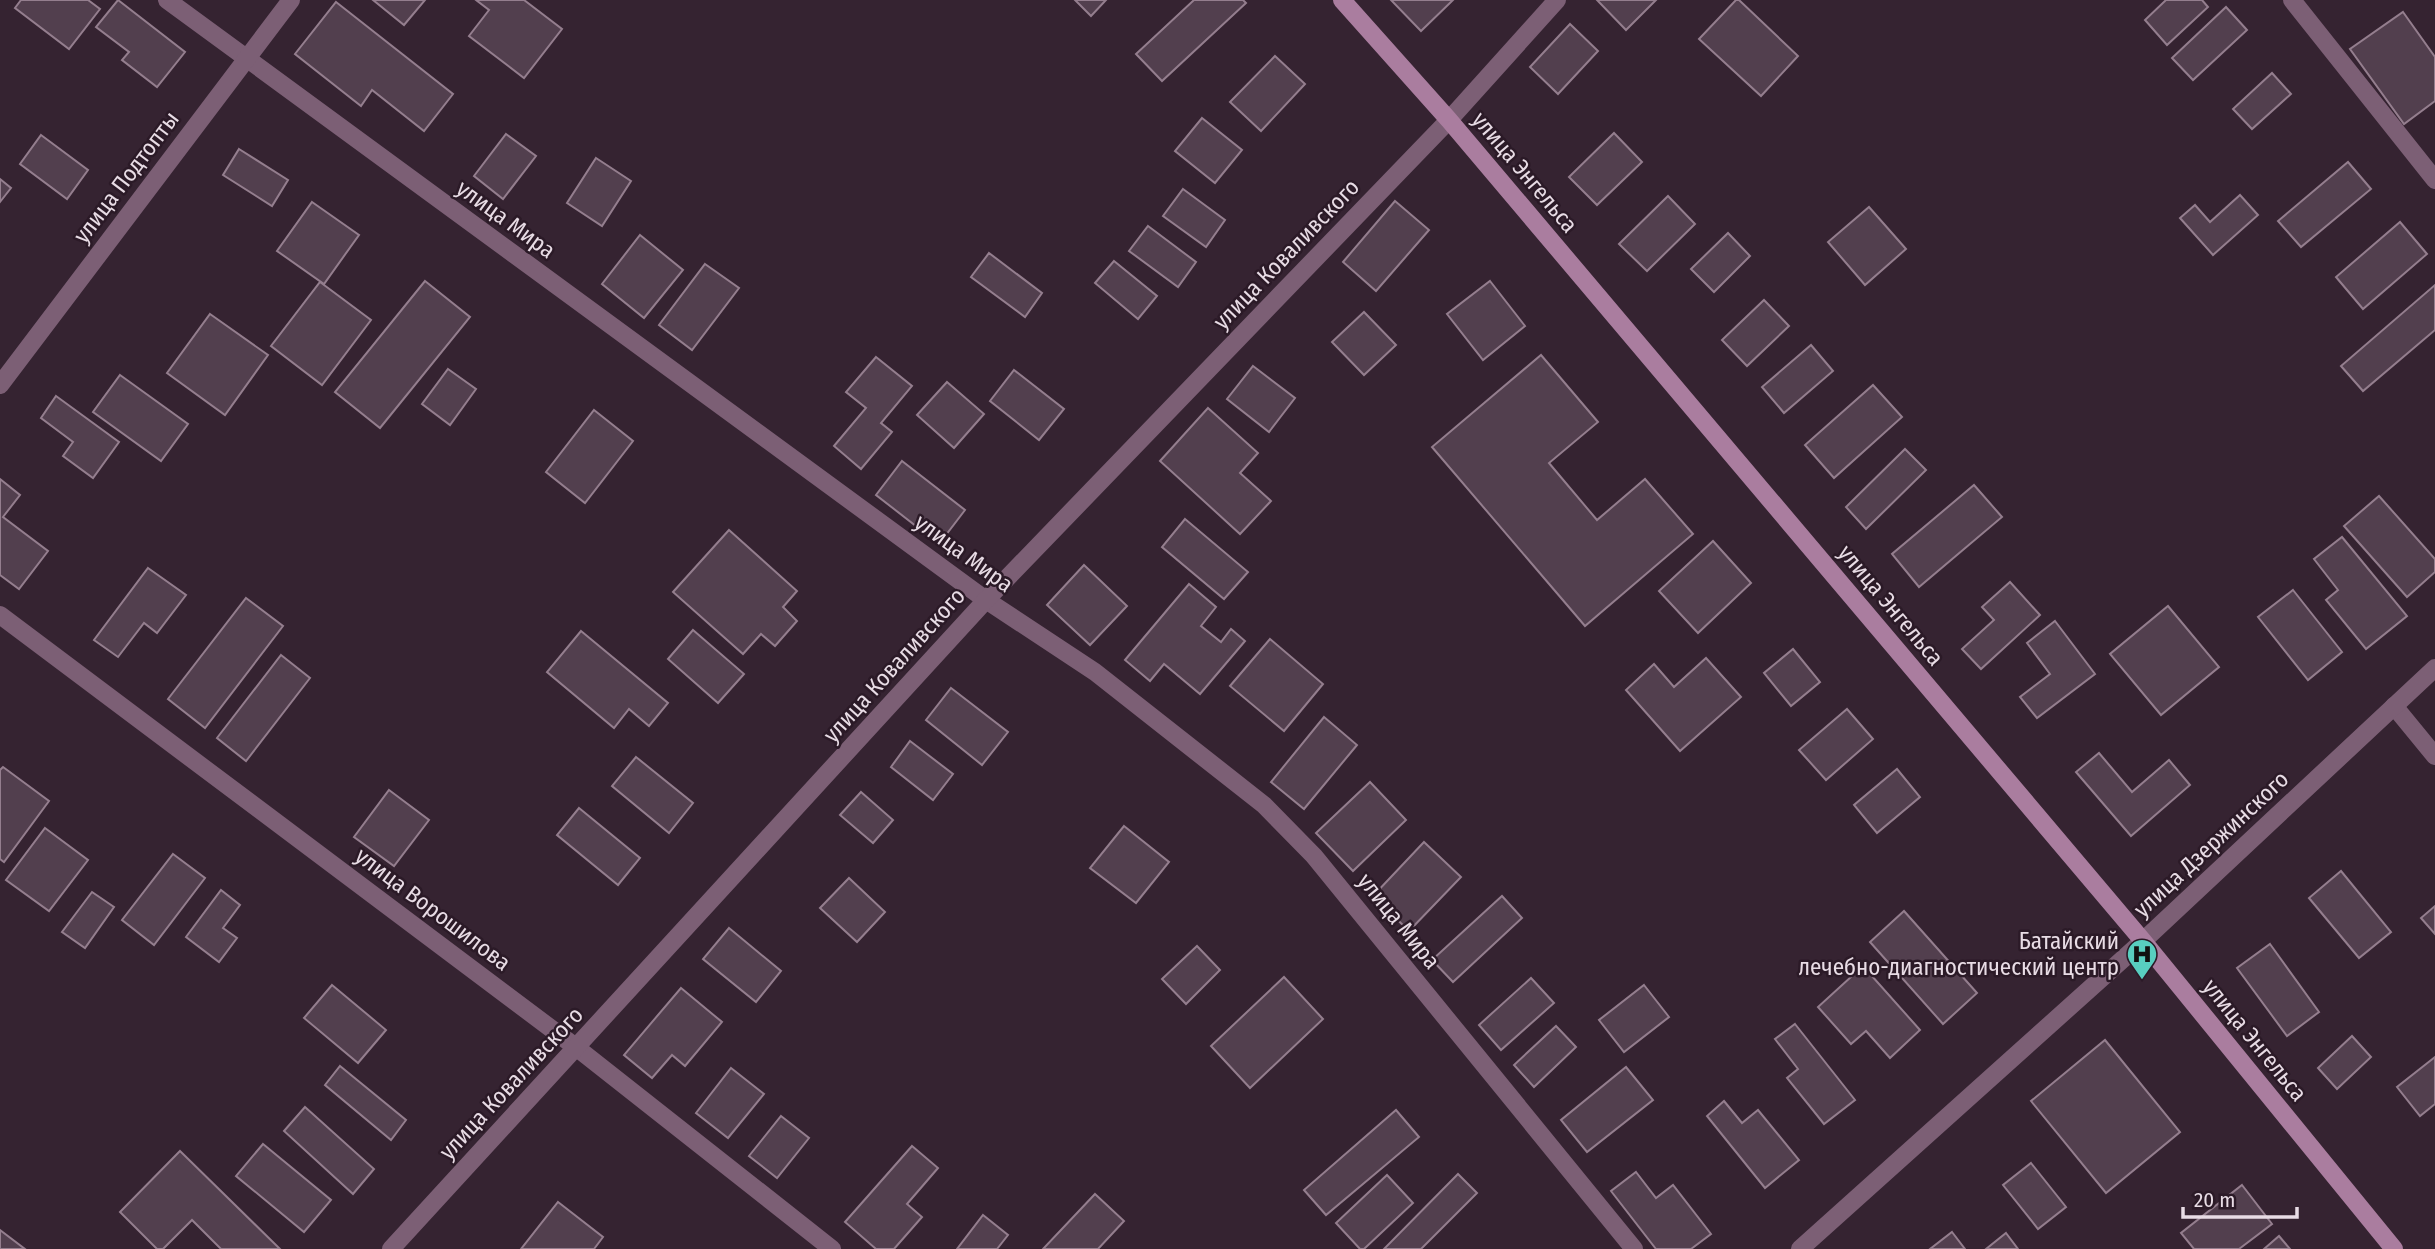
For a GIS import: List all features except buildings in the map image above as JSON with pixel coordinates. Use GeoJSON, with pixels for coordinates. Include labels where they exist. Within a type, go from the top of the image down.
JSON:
{"type":"FeatureCollection","features":[{"type":"Feature","properties":{"kind":"main road","name":"улица Энгельса"},"geometry":{"type":"LineString","coordinates":[[1342,0],[1449,120],[2143,941],[2394,1249]]}},
{"type":"Feature","properties":{"kind":"street","name":"улица Мира"},"geometry":{"type":"LineString","coordinates":[[167,0],[986,600],[1094,672],[1264,805],[1314,856],[1634,1249]]}},
{"type":"Feature","properties":{"kind":"street","name":"улица Подтопты"},"geometry":{"type":"LineString","coordinates":[[0,385],[291,0]]}},
{"type":"Feature","properties":{"kind":"street","name":"улица Коваливского"},"geometry":{"type":"LineString","coordinates":[[391,1249],[986,600],[1449,120],[1557,0]]}},
{"type":"Feature","properties":{"kind":"street"},"geometry":{"type":"LineString","coordinates":[[2292,0],[2435,180]]}},
{"type":"Feature","properties":{"kind":"street","name":"улица Ворошилова"},"geometry":{"type":"LineString","coordinates":[[0,615],[577,1048],[832,1249]]}},
{"type":"Feature","properties":{"kind":"street","name":"улица Дзержинского"},"geometry":{"type":"LineString","coordinates":[[1800,1249],[2143,941],[2435,668]]}},
{"type":"Feature","properties":{"kind":"street"},"geometry":{"type":"LineString","coordinates":[[2394,706],[2435,756]]}},
{"type":"Feature","properties":{"kind":"place","name":"Батайский лечебно-диагностический центр"},"geometry":{"type":"Point","coordinates":[2142,981]}}]}
